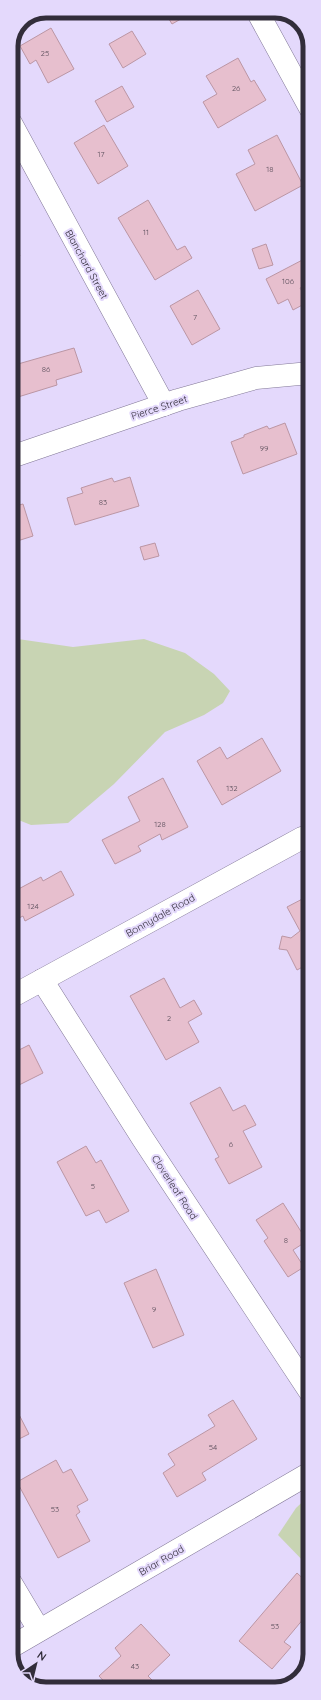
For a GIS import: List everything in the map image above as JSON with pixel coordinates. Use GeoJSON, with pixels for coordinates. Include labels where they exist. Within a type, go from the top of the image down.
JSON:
{"type":"FeatureCollection","features":[{"type":"Feature","properties":{"kind":"street"},"geometry":{"type":"LineString","coordinates":[[261,18],[303,95]]}},
{"type":"Feature","properties":{"kind":"street","name":"Blanchard Street"},"geometry":{"type":"LineString","coordinates":[[18,136],[164,405]]}},
{"type":"Feature","properties":{"kind":"street","name":"Pierce Street"},"geometry":{"type":"LineString","coordinates":[[18,455],[164,405],[256,378],[303,374]]}},
{"type":"Feature","properties":{"kind":"street","name":"Bonnydale Road"},"geometry":{"type":"LineString","coordinates":[[18,993],[303,838]]}},
{"type":"Feature","properties":{"kind":"street","name":"Cloverleaf Road"},"geometry":{"type":"LineString","coordinates":[[42,980],[143,1139],[303,1381]]}},
{"type":"Feature","properties":{"kind":"street","name":"Briar Road"},"geometry":{"type":"LineString","coordinates":[[18,1643],[303,1477]]}},
{"type":"Feature","properties":{"kind":"street"},"geometry":{"type":"LineString","coordinates":[[18,1595],[39,1630]]}},
{"type":"Feature","properties":{"kind":"green space"},"geometry":{"type":"Polygon","coordinates":[[[18,639],[73,647],[144,639],[185,653],[214,674],[230,691],[223,703],[204,715],[165,732],[114,784],[68,823],[31,825],[18,820],[18,639]]]}},
{"type":"Feature","properties":{"kind":"green space"},"geometry":{"type":"Polygon","coordinates":[[[303,1502],[303,1561],[278,1535],[296,1508],[303,1502]]]}},
{"type":"Feature","properties":{"kind":"building"},"geometry":{"type":"Polygon","coordinates":[[[168,18],[183,18],[172,24],[168,18]]]}},
{"type":"Feature","properties":{"kind":"building"},"geometry":{"type":"Polygon","coordinates":[[[51,28],[74,69],[48,83],[36,60],[30,64],[20,46],[51,28]]]}},
{"type":"Feature","properties":{"kind":"building"},"geometry":{"type":"Polygon","coordinates":[[[132,31],[146,54],[123,68],[109,44],[132,31]]]}},
{"type":"Feature","properties":{"kind":"building"},"geometry":{"type":"Polygon","coordinates":[[[238,58],[251,82],[254,80],[266,100],[218,128],[203,102],[217,94],[206,76],[238,58]]]}},
{"type":"Feature","properties":{"kind":"building"},"geometry":{"type":"Polygon","coordinates":[[[122,86],[134,107],[107,122],[95,101],[122,86]]]}},
{"type":"Feature","properties":{"kind":"building"},"geometry":{"type":"Polygon","coordinates":[[[104,125],[128,166],[98,184],[74,143],[104,125]]]}},
{"type":"Feature","properties":{"kind":"building"},"geometry":{"type":"Polygon","coordinates":[[[277,135],[303,185],[255,211],[236,174],[255,164],[248,150],[277,135]]]}},
{"type":"Feature","properties":{"kind":"building"},"geometry":{"type":"Polygon","coordinates":[[[148,200],[177,250],[185,246],[192,258],[155,280],[118,218],[148,200]]]}},
{"type":"Feature","properties":{"kind":"building"},"geometry":{"type":"Polygon","coordinates":[[[266,244],[273,265],[259,269],[252,249],[266,244]]]}},
{"type":"Feature","properties":{"kind":"building"},"geometry":{"type":"Polygon","coordinates":[[[303,260],[303,286],[300,288],[303,293],[303,305],[293,310],[288,299],[278,304],[266,279],[303,260]]]}},
{"type":"Feature","properties":{"kind":"building"},"geometry":{"type":"Polygon","coordinates":[[[198,290],[220,329],[192,345],[170,306],[198,290]]]}},
{"type":"Feature","properties":{"kind":"building"},"geometry":{"type":"Polygon","coordinates":[[[74,348],[82,372],[56,380],[57,385],[18,397],[18,364],[74,348]]]}},
{"type":"Feature","properties":{"kind":"building"},"geometry":{"type":"Polygon","coordinates":[[[285,423],[297,454],[243,474],[231,442],[267,426],[269,429],[285,423]]]}},
{"type":"Feature","properties":{"kind":"building"},"geometry":{"type":"Polygon","coordinates":[[[130,477],[139,506],[75,525],[67,498],[83,493],[81,488],[112,478],[114,482],[130,477]]]}},
{"type":"Feature","properties":{"kind":"building"},"geometry":{"type":"Polygon","coordinates":[[[23,504],[33,536],[18,541],[18,505],[23,504]]]}},
{"type":"Feature","properties":{"kind":"building"},"geometry":{"type":"Polygon","coordinates":[[[155,543],[159,556],[144,560],[140,547],[155,543]]]}},
{"type":"Feature","properties":{"kind":"building"},"geometry":{"type":"Polygon","coordinates":[[[262,738],[281,771],[222,805],[197,761],[220,747],[227,759],[262,738]]]}},
{"type":"Feature","properties":{"kind":"building"},"geometry":{"type":"Polygon","coordinates":[[[163,778],[188,827],[162,840],[160,834],[138,846],[141,851],[115,864],[102,840],[140,821],[128,797],[163,778]]]}},
{"type":"Feature","properties":{"kind":"building"},"geometry":{"type":"Polygon","coordinates":[[[61,871],[74,895],[25,921],[23,916],[18,918],[18,889],[41,877],[43,881],[61,871]]]}},
{"type":"Feature","properties":{"kind":"building"},"geometry":{"type":"Polygon","coordinates":[[[303,899],[303,967],[297,970],[287,950],[279,949],[282,936],[291,938],[300,931],[287,907],[303,899]]]}},
{"type":"Feature","properties":{"kind":"building"},"geometry":{"type":"Polygon","coordinates":[[[164,978],[180,1008],[194,1000],[202,1014],[188,1022],[199,1042],[166,1060],[130,996],[164,978]]]}},
{"type":"Feature","properties":{"kind":"building"},"geometry":{"type":"Polygon","coordinates":[[[29,1045],[43,1073],[18,1086],[18,1050],[29,1045]]]}},
{"type":"Feature","properties":{"kind":"building"},"geometry":{"type":"Polygon","coordinates":[[[220,1087],[233,1111],[245,1105],[256,1125],[243,1131],[262,1167],[229,1184],[215,1159],[219,1157],[190,1103],[220,1087]]]}},
{"type":"Feature","properties":{"kind":"building"},"geometry":{"type":"Polygon","coordinates":[[[86,1146],[96,1163],[101,1160],[129,1211],[106,1223],[99,1210],[86,1216],[57,1162],[86,1146]]]}},
{"type":"Feature","properties":{"kind":"building"},"geometry":{"type":"Polygon","coordinates":[[[283,1203],[303,1235],[303,1244],[293,1250],[303,1268],[288,1277],[264,1241],[268,1238],[256,1220],[283,1203]]]}},
{"type":"Feature","properties":{"kind":"building"},"geometry":{"type":"Polygon","coordinates":[[[156,1269],[184,1335],[153,1348],[124,1283],[156,1269]]]}},
{"type":"Feature","properties":{"kind":"building"},"geometry":{"type":"Polygon","coordinates":[[[233,1400],[257,1439],[202,1473],[206,1480],[177,1497],[163,1473],[175,1465],[168,1454],[215,1426],[208,1415],[233,1400]]]}},
{"type":"Feature","properties":{"kind":"building"},"geometry":{"type":"Polygon","coordinates":[[[18,1413],[29,1434],[18,1440],[18,1413]]]}},
{"type":"Feature","properties":{"kind":"building"},"geometry":{"type":"Polygon","coordinates":[[[56,1460],[63,1473],[71,1469],[88,1500],[77,1506],[80,1512],[76,1515],[90,1541],[58,1558],[18,1481],[56,1460]]]}},
{"type":"Feature","properties":{"kind":"building"},"geometry":{"type":"Polygon","coordinates":[[[297,1573],[303,1579],[303,1619],[284,1642],[291,1647],[272,1669],[239,1641],[297,1573]]]}},
{"type":"Feature","properties":{"kind":"building"},"geometry":{"type":"Polygon","coordinates":[[[141,1624],[170,1655],[148,1676],[154,1682],[105,1682],[99,1676],[121,1656],[115,1648],[141,1624]]]}}]}
